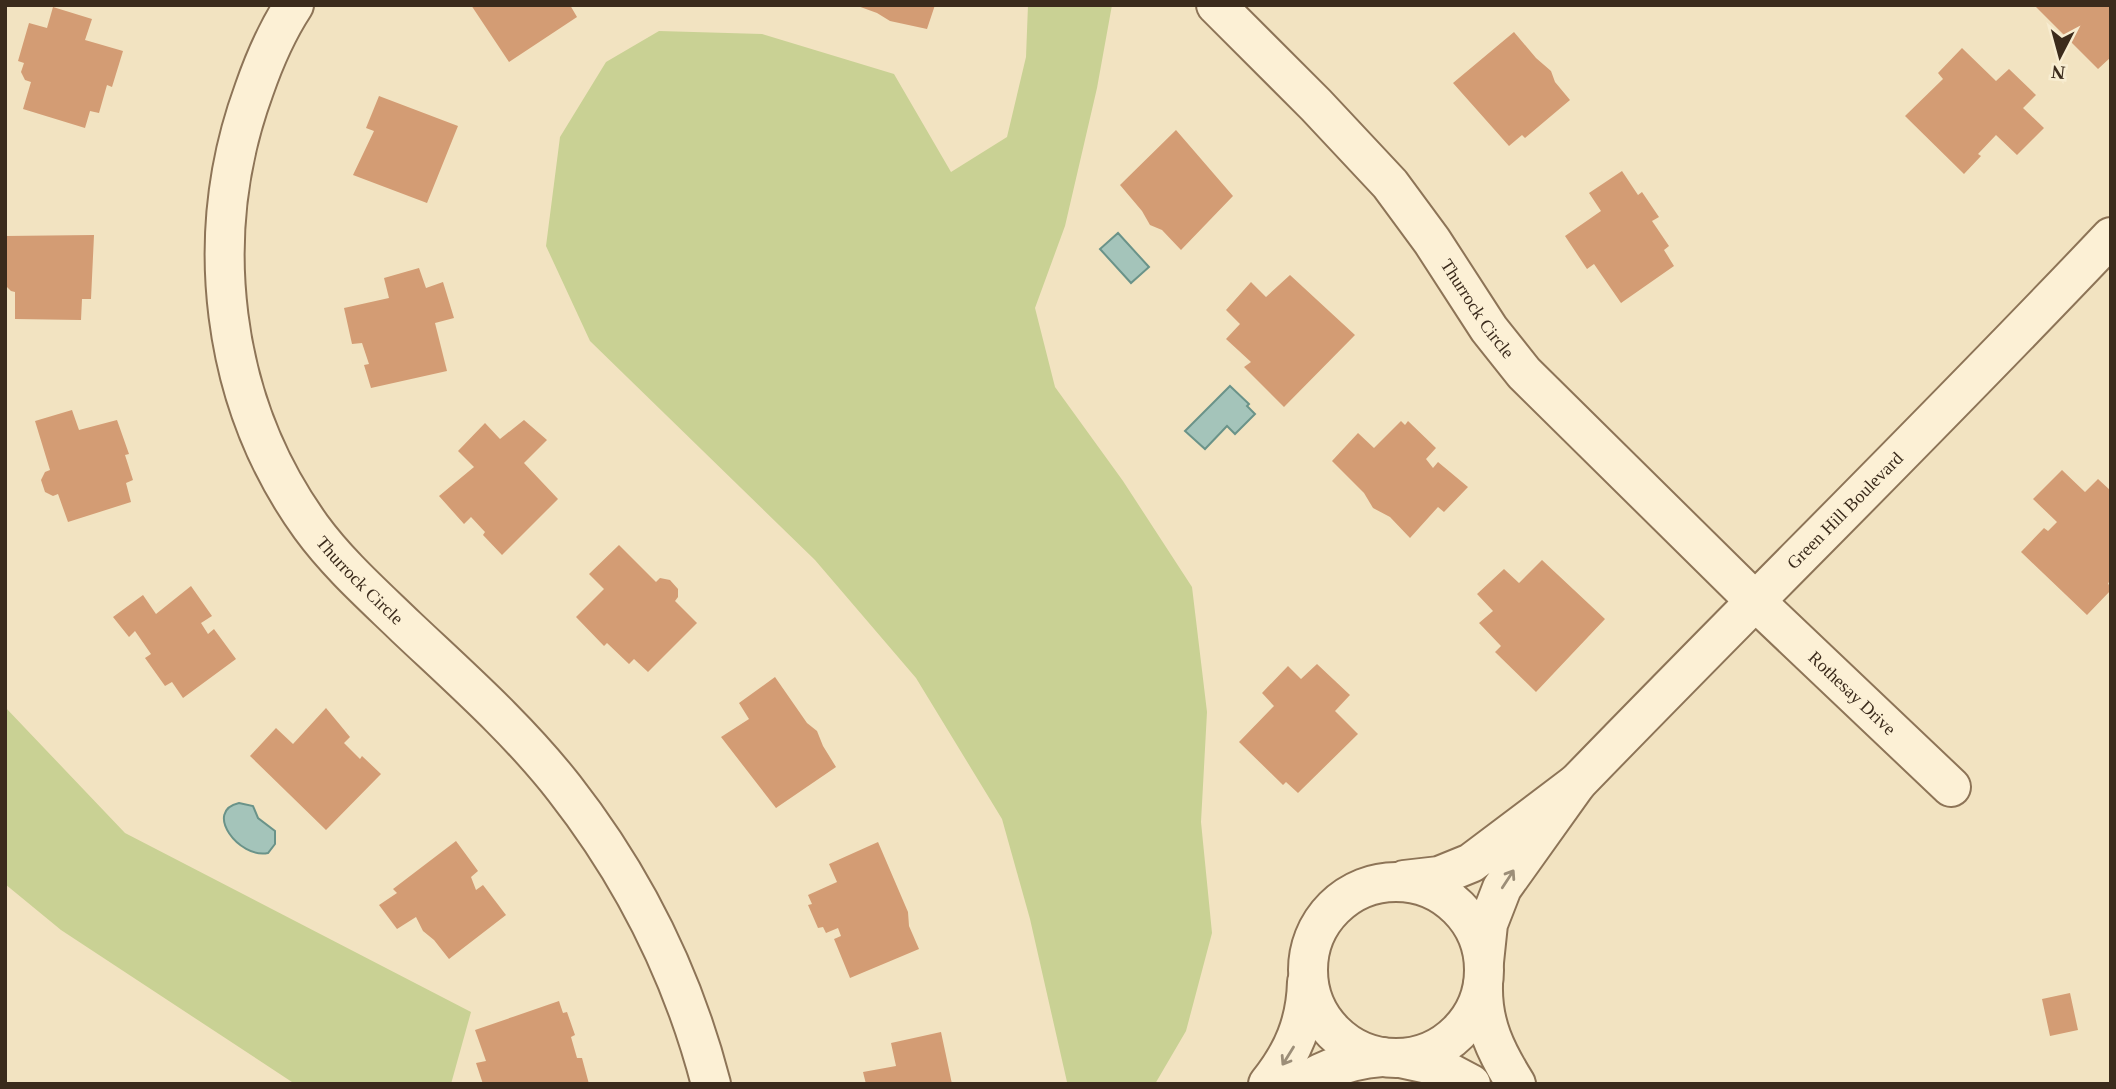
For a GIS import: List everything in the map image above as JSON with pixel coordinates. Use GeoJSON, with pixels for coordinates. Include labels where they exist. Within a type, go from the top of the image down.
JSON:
{"type":"FeatureCollection","features":[{"type":"Feature","properties":{"kind":"street","name":"Thurrock Circle"},"geometry":{"type":"LineString","coordinates":[[294,5],[272,45],[248,106],[231,175],[225,224],[224,279],[234,352],[256,425],[290,493],[311,526],[333,553],[366,589],[529,748],[563,787],[593,829],[621,870],[671,963],[704,1054],[711,1084]]}},
{"type":"Feature","properties":{"kind":"street","name":"Thurrock Circle"},"geometry":{"type":"LineString","coordinates":[[1216,5],[1390,184],[1432,241],[1489,330],[1516,363],[1754,600]]}},
{"type":"Feature","properties":{"kind":"street","name":"Green Hill Boulevard"},"geometry":{"type":"LineString","coordinates":[[1516,1084],[1489,1034],[1484,1008],[1483,973],[1488,925],[1502,888],[1577,783],[1754,600],[1994,360],[2111,237]]}},
{"type":"Feature","properties":{"kind":"street","name":"Rothesay Drive"},"geometry":{"type":"LineString","coordinates":[[1754,600],[1951,787]]}},
{"type":"Feature","properties":{"kind":"street","name":"Green Hill Boulevard"},"geometry":{"type":"LineString","coordinates":[[1387,883],[1439,876],[1471,863],[1577,783]]}},
{"type":"Feature","properties":{"kind":"street"},"geometry":{"type":"LineString","coordinates":[[1268,1084],[1292,1051],[1301,1029],[1313,938],[1330,911],[1355,892],[1387,883],[1409,883],[1427,888],[1456,906],[1477,936],[1483,973],[1476,1006],[1457,1034],[1423,1054],[1346,1063],[1301,1084]]}},
{"type":"Feature","properties":{"kind":"street"},"geometry":{"type":"LineString","coordinates":[[1308,976],[1315,1005],[1334,1033],[1359,1050],[1437,1066],[1471,1084]]}},
{"type":"Feature","properties":{"kind":"green space"},"geometry":{"type":"Polygon","coordinates":[[[1028,5],[1112,5],[1097,88],[1065,226],[1035,308],[1055,387],[1123,481],[1192,587],[1207,712],[1201,822],[1212,933],[1186,1031],[1155,1084],[1067,1082],[1030,919],[1002,819],[916,678],[815,560],[590,341],[546,246],[560,137],[606,62],[659,31],[762,34],[894,74],[951,172],[1007,137],[1026,57],[1028,5]]]}},
{"type":"Feature","properties":{"kind":"green space"},"geometry":{"type":"Polygon","coordinates":[[[5,707],[125,833],[471,1012],[451,1084],[295,1084],[61,930],[5,884],[5,707]]]}},
{"type":"Feature","properties":{"kind":"water"},"geometry":{"type":"Polygon","coordinates":[[[1118,233],[1149,267],[1131,283],[1100,249],[1118,233]]]}},
{"type":"Feature","properties":{"kind":"water"},"geometry":{"type":"Polygon","coordinates":[[[1230,386],[1249,404],[1247,406],[1255,414],[1235,434],[1227,426],[1205,449],[1185,431],[1230,386]]]}},
{"type":"Feature","properties":{"kind":"water"},"geometry":{"type":"Polygon","coordinates":[[[239,803],[253,806],[258,818],[275,831],[275,844],[268,853],[246,849],[229,833],[224,815],[229,808],[239,803]]]}},
{"type":"Feature","properties":{"kind":"building"},"geometry":{"type":"Polygon","coordinates":[[[471,5],[570,5],[577,17],[509,62],[471,5]]]}},
{"type":"Feature","properties":{"kind":"building"},"geometry":{"type":"Polygon","coordinates":[[[855,5],[935,5],[927,29],[890,21],[855,5]]]}},
{"type":"Feature","properties":{"kind":"building"},"geometry":{"type":"Polygon","coordinates":[[[2034,5],[2111,5],[2111,57],[2098,69],[2034,5]]]}},
{"type":"Feature","properties":{"kind":"building"},"geometry":{"type":"Polygon","coordinates":[[[53,7],[92,19],[85,40],[123,51],[112,87],[107,85],[99,113],[90,111],[85,128],[23,109],[31,82],[25,80],[21,72],[24,63],[18,61],[29,23],[47,28],[53,7]]]}},
{"type":"Feature","properties":{"kind":"building"},"geometry":{"type":"Polygon","coordinates":[[[1514,32],[1551,71],[1555,82],[1570,100],[1525,138],[1522,135],[1509,146],[1453,83],[1514,32]]]}},
{"type":"Feature","properties":{"kind":"building"},"geometry":{"type":"Polygon","coordinates":[[[1962,48],[1996,81],[2009,69],[2036,95],[2023,108],[2044,128],[2017,155],[1996,135],[1964,174],[1905,116],[1943,79],[1938,73],[1962,48]]]}},
{"type":"Feature","properties":{"kind":"building"},"geometry":{"type":"Polygon","coordinates":[[[379,96],[458,126],[427,203],[353,175],[374,131],[366,128],[379,96]]]}},
{"type":"Feature","properties":{"kind":"building"},"geometry":{"type":"Polygon","coordinates":[[[1176,130],[1233,196],[1181,250],[1162,230],[1150,225],[1120,185],[1176,130]]]}},
{"type":"Feature","properties":{"kind":"building"},"geometry":{"type":"Polygon","coordinates":[[[1622,171],[1638,195],[1642,192],[1659,217],[1652,221],[1669,246],[1664,250],[1674,266],[1621,303],[1594,264],[1587,269],[1565,236],[1601,211],[1589,193],[1622,171]]]}},
{"type":"Feature","properties":{"kind":"building"},"geometry":{"type":"Polygon","coordinates":[[[94,235],[91,299],[82,299],[81,320],[15,319],[15,292],[5,285],[5,236],[94,235]]]}},
{"type":"Feature","properties":{"kind":"building"},"geometry":{"type":"Polygon","coordinates":[[[419,268],[426,288],[443,282],[454,318],[435,323],[447,371],[371,388],[364,365],[369,364],[362,343],[352,344],[344,308],[389,298],[384,278],[419,268]]]}},
{"type":"Feature","properties":{"kind":"building"},"geometry":{"type":"Polygon","coordinates":[[[1290,275],[1355,335],[1284,407],[1244,367],[1251,362],[1226,339],[1240,324],[1226,310],[1251,282],[1266,297],[1290,275]]]}},
{"type":"Feature","properties":{"kind":"building"},"geometry":{"type":"Polygon","coordinates":[[[72,410],[79,430],[117,420],[129,454],[125,455],[133,480],[126,483],[131,502],[68,522],[58,494],[53,496],[45,492],[41,480],[45,472],[50,470],[35,421],[72,410]]]}},
{"type":"Feature","properties":{"kind":"building"},"geometry":{"type":"Polygon","coordinates":[[[524,420],[547,440],[524,463],[558,499],[502,555],[471,517],[464,524],[439,496],[474,467],[458,451],[485,423],[500,439],[524,420]]]}},
{"type":"Feature","properties":{"kind":"building"},"geometry":{"type":"Polygon","coordinates":[[[1401,421],[1405,425],[1408,421],[1436,448],[1426,459],[1433,468],[1438,462],[1468,487],[1444,512],[1438,507],[1410,538],[1390,517],[1373,508],[1364,493],[1332,461],[1358,433],[1374,448],[1401,421]]]}},
{"type":"Feature","properties":{"kind":"building"},"geometry":{"type":"Polygon","coordinates":[[[2062,470],[2085,492],[2098,479],[2111,491],[2111,581],[2108,583],[2111,590],[2087,615],[2021,552],[2044,528],[2048,531],[2057,522],[2033,499],[2062,470]]]}},
{"type":"Feature","properties":{"kind":"building"},"geometry":{"type":"Polygon","coordinates":[[[619,545],[656,582],[660,578],[670,580],[678,589],[675,601],[697,623],[648,672],[634,659],[629,664],[607,643],[604,646],[576,617],[604,589],[589,574],[619,545]]]}},
{"type":"Feature","properties":{"kind":"building"},"geometry":{"type":"Polygon","coordinates":[[[1542,560],[1605,619],[1536,692],[1495,652],[1501,646],[1479,623],[1493,611],[1477,594],[1504,569],[1519,583],[1542,560]]]}},
{"type":"Feature","properties":{"kind":"building"},"geometry":{"type":"Polygon","coordinates":[[[191,586],[212,616],[201,623],[208,634],[214,629],[236,659],[183,698],[172,682],[165,686],[145,658],[151,654],[135,631],[129,637],[113,617],[143,595],[156,614],[191,586]]]}},
{"type":"Feature","properties":{"kind":"building"},"geometry":{"type":"Polygon","coordinates":[[[1317,664],[1350,695],[1335,711],[1358,734],[1298,793],[1286,782],[1283,785],[1239,742],[1274,706],[1262,693],[1288,666],[1301,679],[1317,664]]]}},
{"type":"Feature","properties":{"kind":"building"},"geometry":{"type":"Polygon","coordinates":[[[775,677],[807,723],[817,731],[836,767],[776,808],[721,737],[749,719],[739,703],[775,677]]]}},
{"type":"Feature","properties":{"kind":"building"},"geometry":{"type":"Polygon","coordinates":[[[326,708],[350,737],[344,743],[381,774],[326,830],[250,756],[276,728],[293,744],[326,708]]]}},
{"type":"Feature","properties":{"kind":"building"},"geometry":{"type":"Polygon","coordinates":[[[456,841],[478,871],[471,877],[476,890],[483,885],[506,915],[449,959],[423,931],[416,917],[397,929],[379,905],[397,893],[393,889],[456,841]]]}},
{"type":"Feature","properties":{"kind":"building"},"geometry":{"type":"Polygon","coordinates":[[[878,842],[908,912],[909,926],[919,949],[850,978],[834,939],[841,936],[838,928],[826,933],[823,927],[818,928],[808,905],[812,904],[808,895],[837,882],[829,864],[878,842]]]}},
{"type":"Feature","properties":{"kind":"building"},"geometry":{"type":"Polygon","coordinates":[[[2070,993],[2078,1030],[2050,1036],[2042,999],[2070,993]]]}},
{"type":"Feature","properties":{"kind":"building"},"geometry":{"type":"Polygon","coordinates":[[[559,1001],[563,1013],[567,1012],[575,1035],[571,1037],[577,1058],[582,1058],[589,1084],[483,1084],[476,1063],[486,1061],[475,1030],[559,1001]]]}},
{"type":"Feature","properties":{"kind":"building"},"geometry":{"type":"Polygon","coordinates":[[[941,1032],[952,1084],[866,1084],[863,1072],[896,1066],[891,1043],[941,1032]]]}}]}
